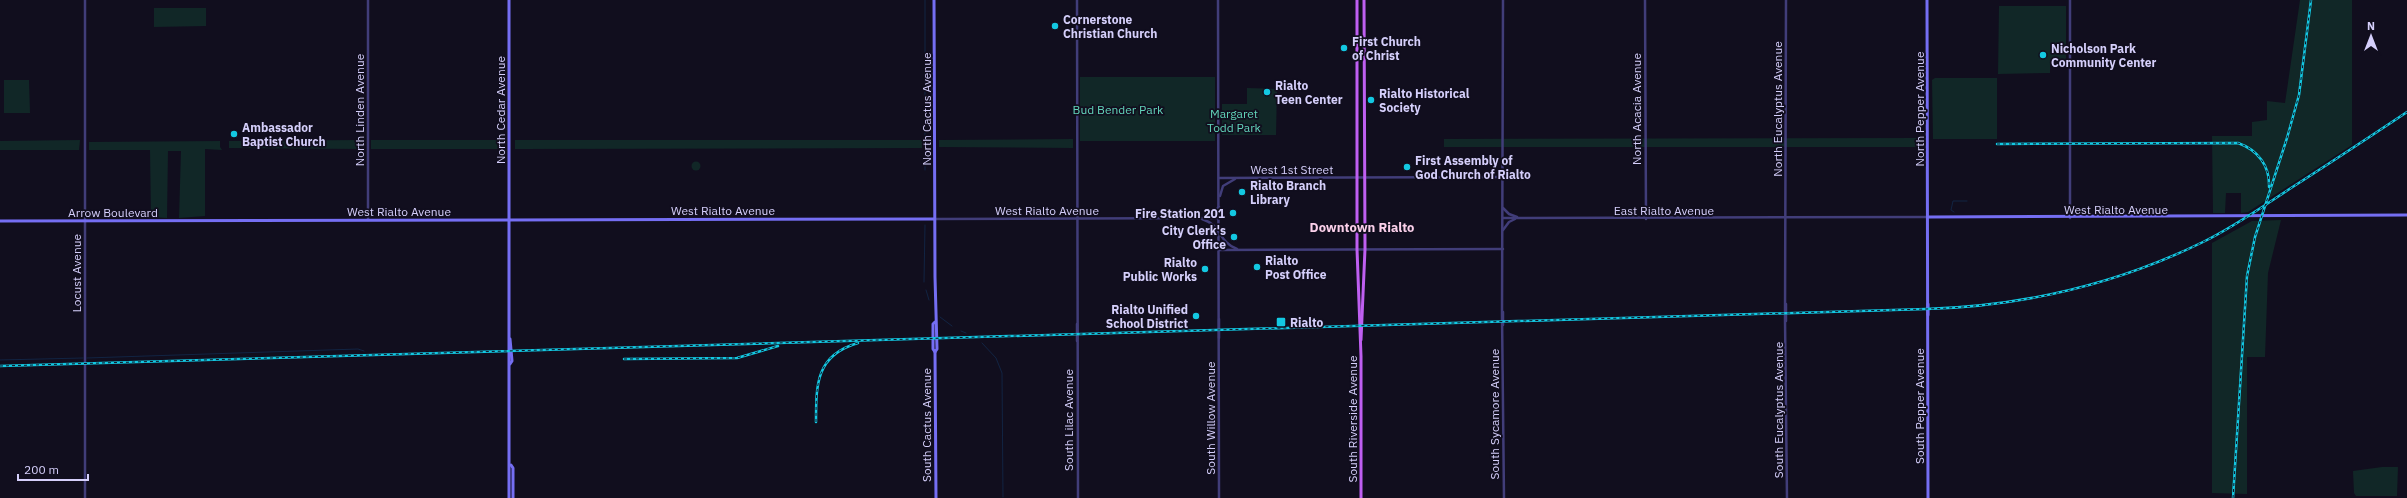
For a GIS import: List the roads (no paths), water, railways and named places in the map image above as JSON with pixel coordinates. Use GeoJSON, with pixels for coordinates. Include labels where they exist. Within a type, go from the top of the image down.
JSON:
{"type":"FeatureCollection","features":[{"type":"Feature","properties":{"kind":"main road","name":"North Cedar Avenue"},"geometry":{"type":"LineString","coordinates":[[510,0],[510,338],[512,361],[510,364],[511,464]]}},
{"type":"Feature","properties":{"kind":"main road","name":"North Cactus Avenue"},"geometry":{"type":"LineString","coordinates":[[934,0],[934,219]]}},
{"type":"Feature","properties":{"kind":"main road","name":"South Riverside Avenue"},"geometry":{"type":"LineString","coordinates":[[1357,0],[1357,249],[1361,340],[1361,498]]}},
{"type":"Feature","properties":{"kind":"main road","name":"South Riverside Avenue"},"geometry":{"type":"LineString","coordinates":[[1361,340],[1365,249],[1364,0]]}},
{"type":"Feature","properties":{"kind":"main road","name":"North Pepper Avenue"},"geometry":{"type":"LineString","coordinates":[[1927,0],[1929,217]]}},
{"type":"Feature","properties":{"kind":"main road","name":"West Rialto Avenue"},"geometry":{"type":"LineString","coordinates":[[1929,217],[2070,218],[2407,215]]}},
{"type":"Feature","properties":{"kind":"main road","name":"South Pepper Avenue"},"geometry":{"type":"LineString","coordinates":[[1928,498],[1929,217]]}},
{"type":"Feature","properties":{"kind":"main road","name":"West Rialto Avenue"},"geometry":{"type":"LineString","coordinates":[[227,220],[934,219]]}},
{"type":"Feature","properties":{"kind":"main road","name":"South Cactus Avenue"},"geometry":{"type":"LineString","coordinates":[[934,219],[935,322],[937,344],[935,352],[936,498]]}},
{"type":"Feature","properties":{"kind":"main road","name":"Arrow Boulevard"},"geometry":{"type":"LineString","coordinates":[[0,221],[227,220]]}},
{"type":"Feature","properties":{"kind":"main road"},"geometry":{"type":"LineString","coordinates":[[509,498],[509,468],[511,464]]}},
{"type":"Feature","properties":{"kind":"main road"},"geometry":{"type":"LineString","coordinates":[[511,464],[513,468],[513,498]]}},
{"type":"Feature","properties":{"kind":"street","name":"Locust Avenue"},"geometry":{"type":"LineString","coordinates":[[84,0],[85,498]]}},
{"type":"Feature","properties":{"kind":"street","name":"North Linden Avenue"},"geometry":{"type":"LineString","coordinates":[[368,0],[368,220]]}},
{"type":"Feature","properties":{"kind":"street","name":"South Lilac Avenue"},"geometry":{"type":"LineString","coordinates":[[1076,0],[1078,498]]}},
{"type":"Feature","properties":{"kind":"street","name":"South Willow Avenue"},"geometry":{"type":"LineString","coordinates":[[1218,0],[1219,498]]}},
{"type":"Feature","properties":{"kind":"street","name":"South Sycamore Avenue"},"geometry":{"type":"LineString","coordinates":[[1503,0],[1502,330],[1504,498]]}},
{"type":"Feature","properties":{"kind":"street","name":"North Acacia Avenue"},"geometry":{"type":"LineString","coordinates":[[1645,0],[1646,219]]}},
{"type":"Feature","properties":{"kind":"street","name":"North Eucalyptus Avenue"},"geometry":{"type":"LineString","coordinates":[[1786,0],[1787,217]]}},
{"type":"Feature","properties":{"kind":"street"},"geometry":{"type":"LineString","coordinates":[[2070,0],[2070,218]]}},
{"type":"Feature","properties":{"kind":"street","name":"West 1st Street"},"geometry":{"type":"LineString","coordinates":[[1219,178],[1503,177]]}},
{"type":"Feature","properties":{"kind":"street"},"geometry":{"type":"LineString","coordinates":[[1219,199],[1224,186],[1238,178]]}},
{"type":"Feature","properties":{"kind":"street"},"geometry":{"type":"LineString","coordinates":[[1200,218],[1213,214],[1219,206]]}},
{"type":"Feature","properties":{"kind":"street"},"geometry":{"type":"LineString","coordinates":[[1503,208],[1509,214],[1524,219]]}},
{"type":"Feature","properties":{"kind":"street","name":"South Eucalyptus Avenue"},"geometry":{"type":"LineString","coordinates":[[1787,217],[1787,498]]}},
{"type":"Feature","properties":{"kind":"street","name":"West Rialto Avenue"},"geometry":{"type":"LineString","coordinates":[[1824,217],[1929,217]]}},
{"type":"Feature","properties":{"kind":"street","name":"East Rialto Avenue"},"geometry":{"type":"LineString","coordinates":[[1503,218],[1646,219],[1824,217]]}},
{"type":"Feature","properties":{"kind":"street"},"geometry":{"type":"LineString","coordinates":[[1200,218],[1213,223],[1227,245],[1240,250]]}},
{"type":"Feature","properties":{"kind":"street","name":"West Rialto Avenue"},"geometry":{"type":"LineString","coordinates":[[934,219],[1219,218]]}},
{"type":"Feature","properties":{"kind":"street"},"geometry":{"type":"LineString","coordinates":[[1503,231],[1512,220],[1524,219]]}},
{"type":"Feature","properties":{"kind":"street"},"geometry":{"type":"LineString","coordinates":[[1219,250],[1503,249]]}},
{"type":"Feature","properties":{"kind":"waterway"},"geometry":{"type":"LineString","coordinates":[[925,0],[925,101]]}},
{"type":"Feature","properties":{"kind":"waterway"},"geometry":{"type":"LineString","coordinates":[[925,111],[925,142]]}},
{"type":"Feature","properties":{"kind":"waterway"},"geometry":{"type":"LineString","coordinates":[[925,147],[925,170]]}},
{"type":"Feature","properties":{"kind":"waterway"},"geometry":{"type":"LineString","coordinates":[[1954,212],[1951,210],[1953,201],[1967,201]]}},
{"type":"Feature","properties":{"kind":"waterway"},"geometry":{"type":"LineString","coordinates":[[924,282],[925,225]]}},
{"type":"Feature","properties":{"kind":"waterway"},"geometry":{"type":"LineString","coordinates":[[926,290],[929,300]]}},
{"type":"Feature","properties":{"kind":"waterway"},"geometry":{"type":"LineString","coordinates":[[940,317],[952,326]]}},
{"type":"Feature","properties":{"kind":"waterway"},"geometry":{"type":"LineString","coordinates":[[961,331],[966,333]]}},
{"type":"Feature","properties":{"kind":"waterway"},"geometry":{"type":"LineString","coordinates":[[982,343],[996,358],[1002,373],[1003,497]]}},
{"type":"Feature","properties":{"kind":"waterway"},"geometry":{"type":"LineString","coordinates":[[87,358],[358,349],[364,351]]}},
{"type":"Feature","properties":{"kind":"waterway"},"geometry":{"type":"LineString","coordinates":[[0,360],[83,358]]}},
{"type":"Feature","properties":{"kind":"railway"},"geometry":{"type":"LineString","coordinates":[[2233,498],[2247,276],[2255,237],[2287,138],[2299,95],[2311,0]]}},
{"type":"Feature","properties":{"kind":"railway"},"geometry":{"type":"LineString","coordinates":[[0,366],[1962,307],[2034,298],[2068,290],[2103,281],[2170,257],[2226,230],[2407,112]]}},
{"type":"Feature","properties":{"kind":"railway"},"geometry":{"type":"LineString","coordinates":[[1997,144],[2238,143],[2257,154],[2265,166],[2269,179],[2269,187]]}},
{"type":"Feature","properties":{"kind":"railway"},"geometry":{"type":"LineString","coordinates":[[816,422],[818,383],[826,363],[844,348],[858,343]]}},
{"type":"Feature","properties":{"kind":"railway"},"geometry":{"type":"LineString","coordinates":[[624,359],[737,358],[778,346]]}},
{"type":"Feature","properties":{"kind":"place","name":"Cornerstone Christian Church"},"geometry":{"type":"Point","coordinates":[1055,26]}},
{"type":"Feature","properties":{"kind":"place","name":"First Church of Christ"},"geometry":{"type":"Point","coordinates":[1344,48]}},
{"type":"Feature","properties":{"kind":"place","name":"Nicholson Park Community Center"},"geometry":{"type":"Point","coordinates":[2043,55]}},
{"type":"Feature","properties":{"kind":"place","name":"Rialto Teen Center"},"geometry":{"type":"Point","coordinates":[1267,92]}},
{"type":"Feature","properties":{"kind":"place","name":"Rialto Historical Society"},"geometry":{"type":"Point","coordinates":[1371,100]}},
{"type":"Feature","properties":{"kind":"place","name":"Ambassador Baptist Church"},"geometry":{"type":"Point","coordinates":[234,134]}},
{"type":"Feature","properties":{"kind":"place","name":"First Assembly of God Church of Rialto"},"geometry":{"type":"Point","coordinates":[1407,167]}},
{"type":"Feature","properties":{"kind":"place","name":"Rialto Branch Library"},"geometry":{"type":"Point","coordinates":[1242,192]}},
{"type":"Feature","properties":{"kind":"place","name":"Fire Station 201"},"geometry":{"type":"Point","coordinates":[1233,213]}},
{"type":"Feature","properties":{"kind":"place","name":"City Clerk's Office"},"geometry":{"type":"Point","coordinates":[1234,237]}},
{"type":"Feature","properties":{"kind":"place","name":"Rialto Post Office"},"geometry":{"type":"Point","coordinates":[1257,267]}},
{"type":"Feature","properties":{"kind":"place","name":"Rialto Public Works"},"geometry":{"type":"Point","coordinates":[1205,269]}},
{"type":"Feature","properties":{"kind":"place","name":"Rialto Unified School District"},"geometry":{"type":"Point","coordinates":[1196,316]}},
{"type":"Feature","properties":{"kind":"place","name":"Rialto"},"geometry":{"type":"Point","coordinates":[1281,322]}},
{"type":"Feature","properties":{"kind":"district","name":"Downtown Rialto"},"geometry":{"type":"Point","coordinates":[1362,227]}},
{"type":"Feature","properties":{"kind":"park label","name":"Bud Bender Park"},"geometry":{"type":"Point","coordinates":[1118,109]}},
{"type":"Feature","properties":{"kind":"park label","name":"Margaret Todd Park"},"geometry":{"type":"Point","coordinates":[1234,120]}}]}
